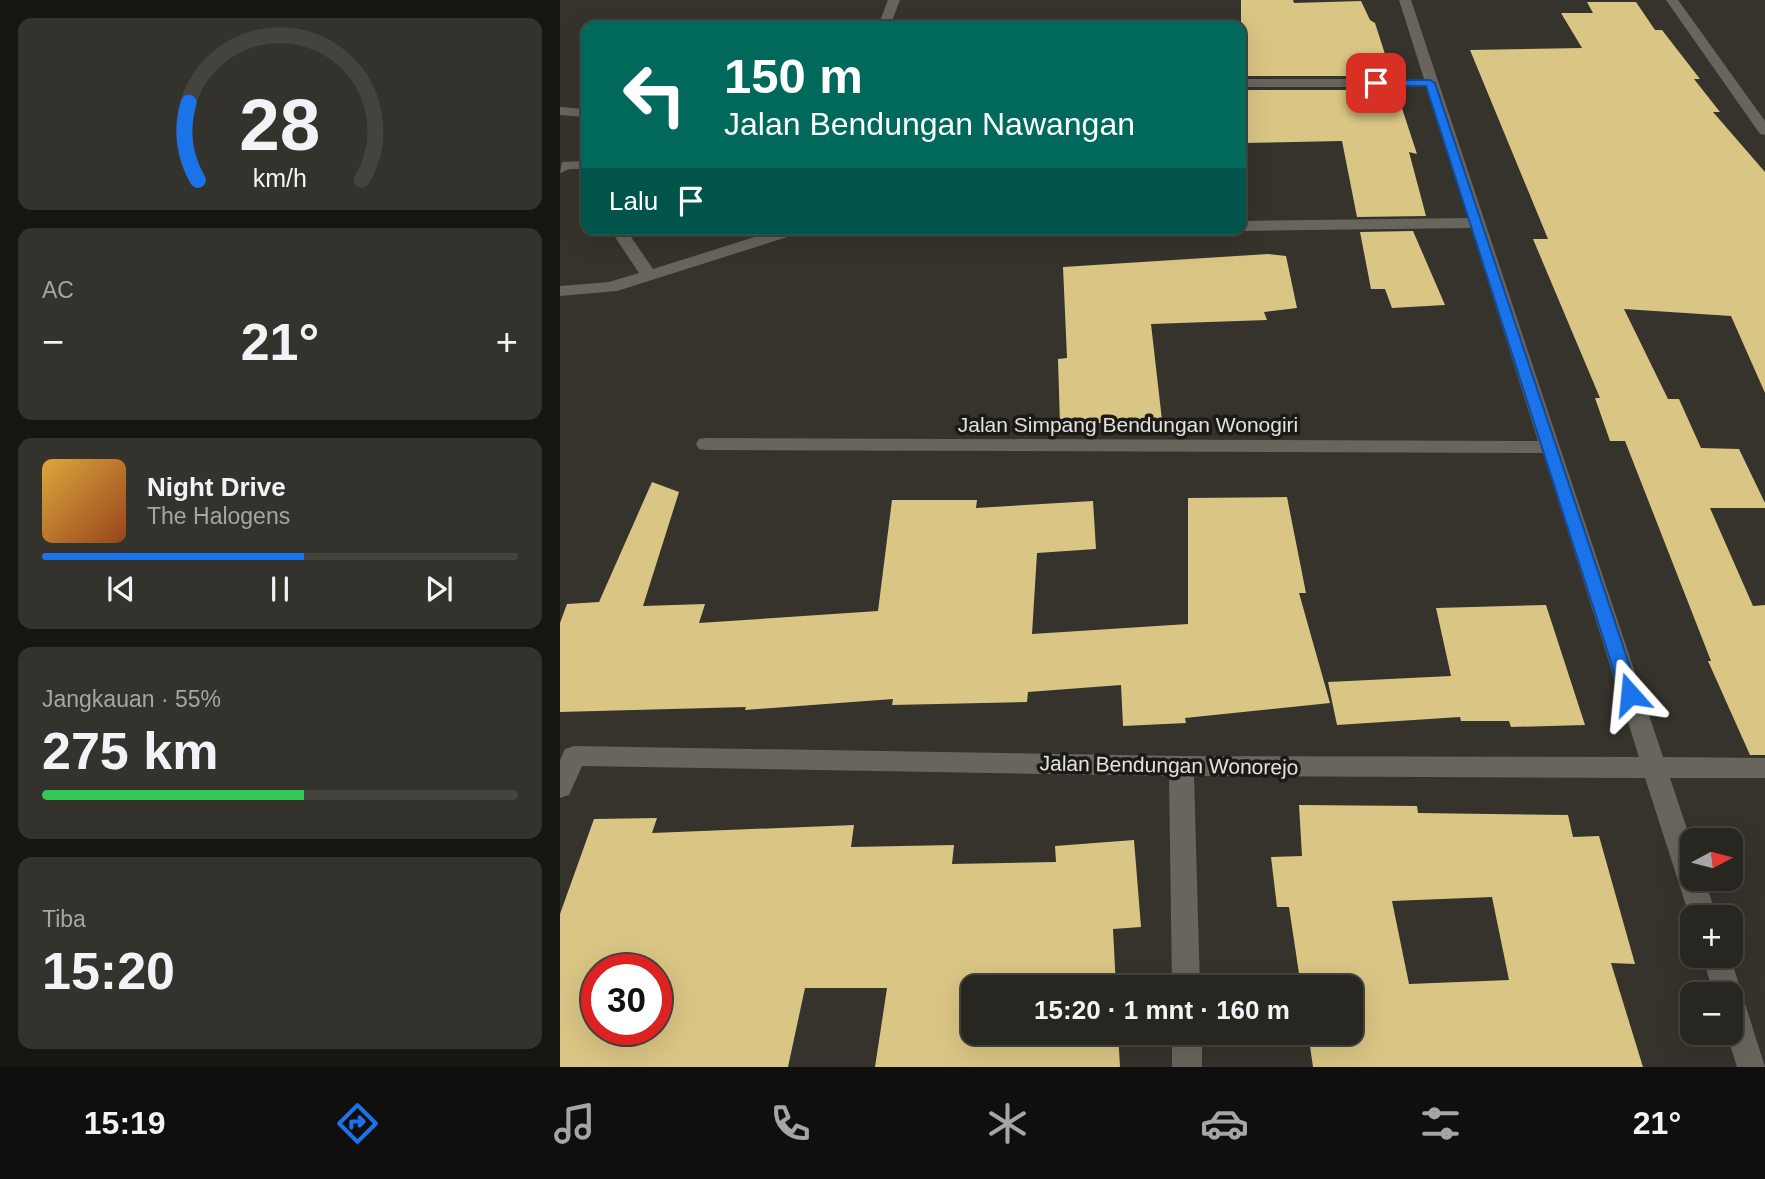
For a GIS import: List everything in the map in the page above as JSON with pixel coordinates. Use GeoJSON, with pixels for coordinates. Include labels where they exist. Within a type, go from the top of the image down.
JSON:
{"type":"FeatureCollection","features":[{"type":"Feature","properties":{"kind":"street"},"geometry":{"type":"LineString","coordinates":[[886,21],[894,0]]}},
{"type":"Feature","properties":{"kind":"street"},"geometry":{"type":"LineString","coordinates":[[1405,0],[1699,905]]}},
{"type":"Feature","properties":{"kind":"street"},"geometry":{"type":"LineString","coordinates":[[1672,0],[1765,131]]}},
{"type":"Feature","properties":{"kind":"street"},"geometry":{"type":"LineString","coordinates":[[1246,83],[1430,83]]}},
{"type":"Feature","properties":{"kind":"street"},"geometry":{"type":"LineString","coordinates":[[560,111],[581,113]]}},
{"type":"Feature","properties":{"kind":"street"},"geometry":{"type":"LineString","coordinates":[[560,169],[567,165],[581,165]]}},
{"type":"Feature","properties":{"kind":"street"},"geometry":{"type":"LineString","coordinates":[[1246,226],[1477,223]]}},
{"type":"Feature","properties":{"kind":"street"},"geometry":{"type":"LineString","coordinates":[[622,235],[649,275]]}},
{"type":"Feature","properties":{"kind":"street"},"geometry":{"type":"LineString","coordinates":[[560,291],[611,287],[778,235]]}},
{"type":"Feature","properties":{"kind":"street","name":"Jalan Simpang Bendungan Wonogiri"},"geometry":{"type":"LineString","coordinates":[[706,444],[1549,447]]}},
{"type":"Feature","properties":{"kind":"street","name":"Jalan Bendungan Wonorejo"},"geometry":{"type":"LineString","coordinates":[[560,787],[574,756],[1181,766],[1765,768]]}},
{"type":"Feature","properties":{"kind":"street"},"geometry":{"type":"LineString","coordinates":[[1181,766],[1186,975]]}},
{"type":"Feature","properties":{"kind":"street"},"geometry":{"type":"LineString","coordinates":[[1743,1039],[1752,1067]]}},
{"type":"Feature","properties":{"kind":"street"},"geometry":{"type":"LineString","coordinates":[[1186,1045],[1187,1067]]}},
{"type":"Feature","properties":{"kind":"building"},"geometry":{"type":"Polygon","coordinates":[[[1241,0],[1293,0],[1294,3],[1361,1],[1370,20],[1375,23],[1392,76],[1246,76],[1246,21],[1241,21],[1241,0]]]}},
{"type":"Feature","properties":{"kind":"building"},"geometry":{"type":"Polygon","coordinates":[[[1587,2],[1636,2],[1655,30],[1662,30],[1700,79],[1694,79],[1720,112],[1713,112],[1765,172],[1765,393],[1731,316],[1624,309],[1668,399],[1679,399],[1701,448],[1739,449],[1765,503],[1765,508],[1710,508],[1753,606],[1765,605],[1765,755],[1750,755],[1708,661],[1711,661],[1625,441],[1610,441],[1595,398],[1600,398],[1533,239],[1548,239],[1470,50],[1582,48],[1561,13],[1593,13],[1587,2]]]}},
{"type":"Feature","properties":{"kind":"building"},"geometry":{"type":"Polygon","coordinates":[[[1246,90],[1396,90],[1417,154],[1409,152],[1426,216],[1357,217],[1342,141],[1246,143],[1246,90]]]}},
{"type":"Feature","properties":{"kind":"building"},"geometry":{"type":"Polygon","coordinates":[[[1413,231],[1445,305],[1392,308],[1385,289],[1371,289],[1360,232],[1413,231]]]}},
{"type":"Feature","properties":{"kind":"building"},"geometry":{"type":"Polygon","coordinates":[[[1268,254],[1286,256],[1297,308],[1264,312],[1267,320],[1151,324],[1162,420],[1060,425],[1058,359],[1067,358],[1063,267],[1268,254]]]}},
{"type":"Feature","properties":{"kind":"building"},"geometry":{"type":"Polygon","coordinates":[[[652,482],[679,492],[643,606],[705,604],[699,623],[878,611],[892,500],[977,500],[976,508],[1093,501],[1096,549],[1037,553],[1032,634],[1188,624],[1188,498],[1287,497],[1306,593],[1299,593],[1330,703],[1185,718],[1186,723],[1123,726],[1121,685],[1028,692],[1027,702],[892,705],[893,699],[745,710],[746,707],[560,712],[560,623],[567,604],[599,602],[652,482]]]}},
{"type":"Feature","properties":{"kind":"building"},"geometry":{"type":"Polygon","coordinates":[[[1546,605],[1585,725],[1511,727],[1509,721],[1461,721],[1460,717],[1337,725],[1328,682],[1451,676],[1436,608],[1546,605]]]}},
{"type":"Feature","properties":{"kind":"building"},"geometry":{"type":"Polygon","coordinates":[[[1299,805],[1417,806],[1418,813],[1568,815],[1573,837],[1599,836],[1635,964],[1611,963],[1643,1067],[1313,1067],[1310,1045],[1363,1045],[1363,975],[1299,975],[1289,907],[1277,907],[1271,857],[1302,856],[1299,805]],[[1492,897],[1392,901],[1409,984],[1509,980],[1492,897]]]}},
{"type":"Feature","properties":{"kind":"building"},"geometry":{"type":"Polygon","coordinates":[[[657,818],[652,833],[854,825],[851,847],[954,845],[952,864],[1056,862],[1055,846],[1134,840],[1141,927],[1113,929],[1115,975],[961,975],[961,1045],[1119,1045],[1120,1067],[875,1067],[887,988],[805,988],[788,1067],[560,1067],[560,914],[594,819],[657,818]]]}},
{"type":"Feature","properties":{"kind":"route"},"geometry":{"type":"LineString","coordinates":[[1376,83],[1430,83],[1630,694]]}}]}
